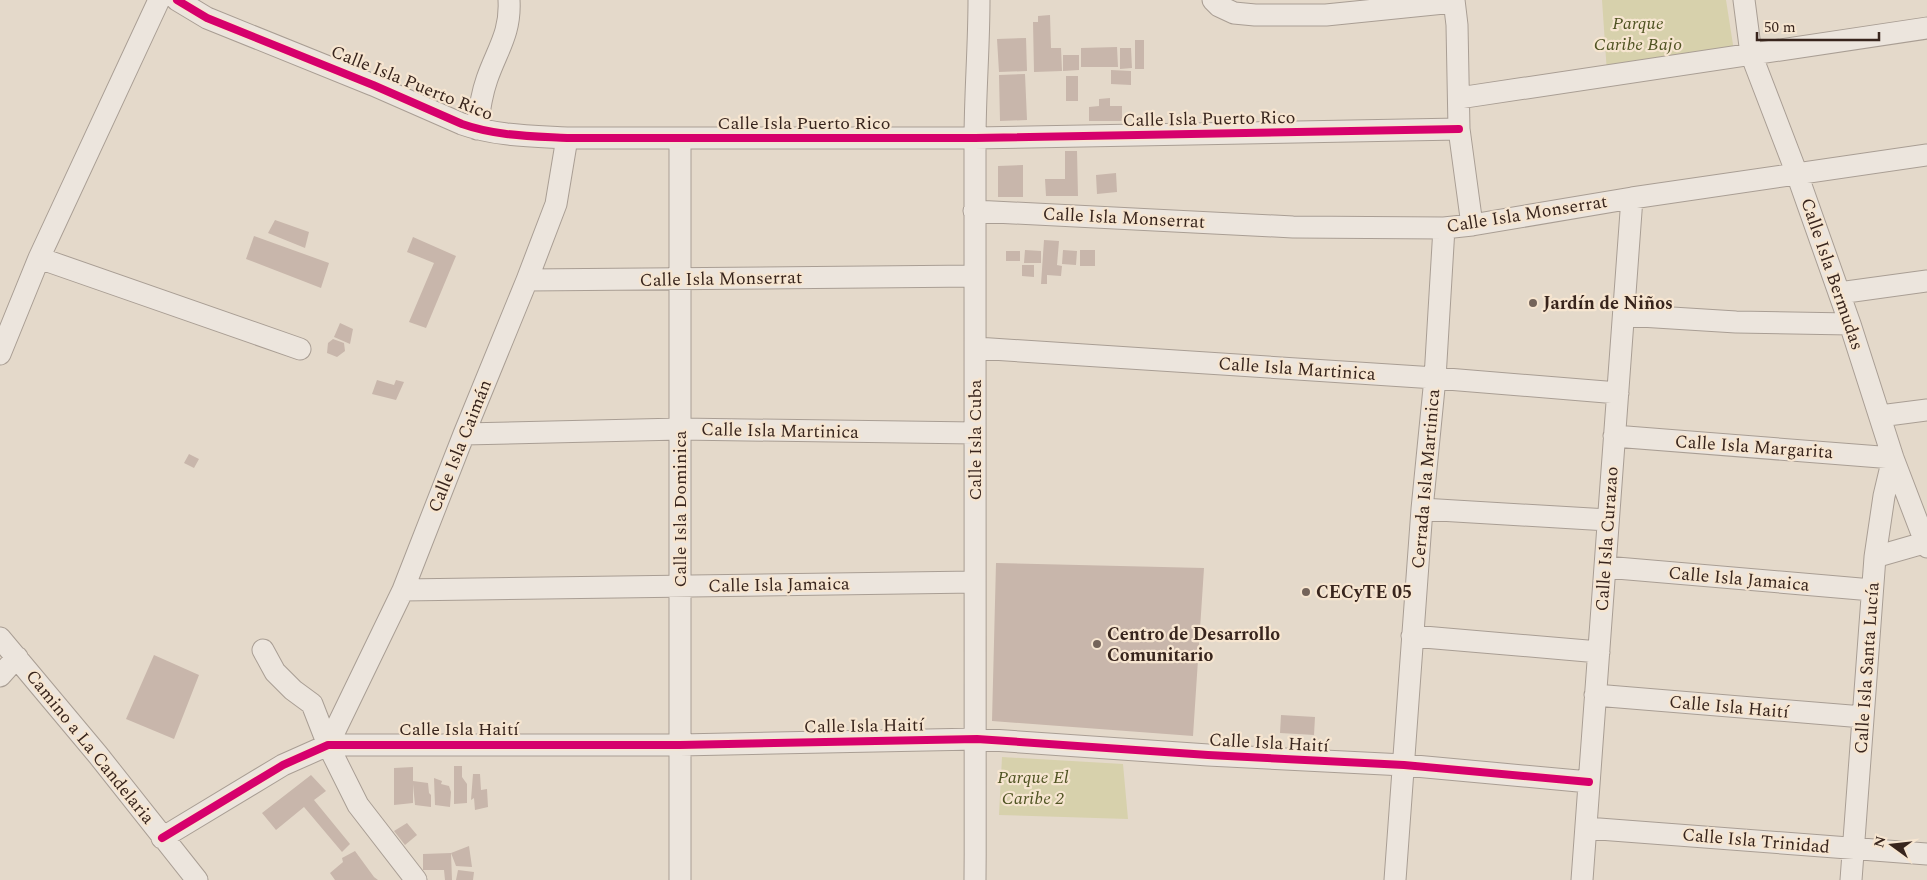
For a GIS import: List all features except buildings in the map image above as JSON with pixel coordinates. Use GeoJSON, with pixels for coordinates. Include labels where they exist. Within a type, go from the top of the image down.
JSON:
{"type":"FeatureCollection","features":[{"type":"Feature","properties":{"kind":"street"},"geometry":{"type":"LineString","coordinates":[[0,354],[40,258],[158,0]]}},
{"type":"Feature","properties":{"kind":"street","name":"Calle Isla Puerto Rico"},"geometry":{"type":"LineString","coordinates":[[177,0],[206,18],[374,85],[477,129],[509,135],[566,138],[975,138],[1458,129]]}},
{"type":"Feature","properties":{"kind":"street"},"geometry":{"type":"LineString","coordinates":[[477,129],[482,94],[508,30],[509,0]]}},
{"type":"Feature","properties":{"kind":"street","name":"Calle Isla Cuba"},"geometry":{"type":"LineString","coordinates":[[976,880],[976,348],[974,211],[979,0]]}},
{"type":"Feature","properties":{"kind":"street"},"geometry":{"type":"LineString","coordinates":[[1213,0],[1219,6],[1234,13],[1326,15],[1454,1],[1457,25],[1458,129],[1472,225]]}},
{"type":"Feature","properties":{"kind":"street","name":"Calle Isla Bermudas"},"geometry":{"type":"LineString","coordinates":[[1744,0],[1751,54],[1797,174],[1850,324],[1893,458],[1926,544]]}},
{"type":"Feature","properties":{"kind":"street"},"geometry":{"type":"LineString","coordinates":[[1459,98],[1630,74],[1927,28]]}},
{"type":"Feature","properties":{"kind":"street","name":"Calle Isla Caimán"},"geometry":{"type":"LineString","coordinates":[[328,744],[402,590],[527,280],[556,204],[566,138]]}},
{"type":"Feature","properties":{"kind":"street","name":"Calle Isla Dominica"},"geometry":{"type":"LineString","coordinates":[[680,138],[680,880]]}},
{"type":"Feature","properties":{"kind":"street","name":"Calle Isla Monserrat"},"geometry":{"type":"LineString","coordinates":[[974,211],[1293,226],[1444,228],[1632,198],[1927,155]]}},
{"type":"Feature","properties":{"kind":"street","name":"Calle Isla Curazao"},"geometry":{"type":"LineString","coordinates":[[1582,880],[1632,198]]}},
{"type":"Feature","properties":{"kind":"street","name":"Cerrada Isla Martinica"},"geometry":{"type":"LineString","coordinates":[[1395,880],[1422,509],[1435,378],[1444,228]]}},
{"type":"Feature","properties":{"kind":"street"},"geometry":{"type":"LineString","coordinates":[[40,258],[300,349]]}},
{"type":"Feature","properties":{"kind":"street","name":"Calle Isla Monserrat"},"geometry":{"type":"LineString","coordinates":[[527,280],[975,276]]}},
{"type":"Feature","properties":{"kind":"street"},"geometry":{"type":"LineString","coordinates":[[1839,293],[1927,281]]}},
{"type":"Feature","properties":{"kind":"street"},"geometry":{"type":"LineString","coordinates":[[1624,315],[1736,322],[1850,324]]}},
{"type":"Feature","properties":{"kind":"street","name":"Calle Isla Martinica"},"geometry":{"type":"LineString","coordinates":[[976,348],[1435,378],[1618,393]]}},
{"type":"Feature","properties":{"kind":"street"},"geometry":{"type":"LineString","coordinates":[[1880,416],[1927,410]]}},
{"type":"Feature","properties":{"kind":"street","name":"Calle Isla Martinica"},"geometry":{"type":"LineString","coordinates":[[464,434],[680,430],[975,432]]}},
{"type":"Feature","properties":{"kind":"street","name":"Calle Isla Margarita"},"geometry":{"type":"LineString","coordinates":[[1614,436],[1893,458]]}},
{"type":"Feature","properties":{"kind":"street","name":"Calle Isla Santa Lucía"},"geometry":{"type":"LineString","coordinates":[[1851,880],[1875,557],[1884,496],[1893,458]]}},
{"type":"Feature","properties":{"kind":"street"},"geometry":{"type":"LineString","coordinates":[[1422,509],[1608,520]]}},
{"type":"Feature","properties":{"kind":"street"},"geometry":{"type":"LineString","coordinates":[[1875,557],[1926,544]]}},
{"type":"Feature","properties":{"kind":"street","name":"Calle Isla Jamaica"},"geometry":{"type":"LineString","coordinates":[[1605,567],[1872,590]]}},
{"type":"Feature","properties":{"kind":"street","name":"Calle Isla Jamaica"},"geometry":{"type":"LineString","coordinates":[[402,590],[975,582]]}},
{"type":"Feature","properties":{"kind":"street"},"geometry":{"type":"LineString","coordinates":[[1412,636],[1599,652]]}},
{"type":"Feature","properties":{"kind":"street","name":"Camino a La Candelaria"},"geometry":{"type":"LineString","coordinates":[[0,638],[98,755],[197,880]]}},
{"type":"Feature","properties":{"kind":"street"},"geometry":{"type":"LineString","coordinates":[[263,650],[275,672],[293,690],[312,704],[328,744],[358,805],[416,880]]}},
{"type":"Feature","properties":{"kind":"street"},"geometry":{"type":"LineString","coordinates":[[0,676],[17,656]]}},
{"type":"Feature","properties":{"kind":"street","name":"Calle Isla Haití"},"geometry":{"type":"LineString","coordinates":[[1595,695],[1863,717]]}},
{"type":"Feature","properties":{"kind":"street","name":"Calle Isla Haití"},"geometry":{"type":"LineString","coordinates":[[162,838],[283,765],[328,744],[680,745],[977,739],[1404,765],[1589,782]]}},
{"type":"Feature","properties":{"kind":"street","name":"Calle Isla Trinidad"},"geometry":{"type":"LineString","coordinates":[[1586,828],[1927,854]]}},
{"type":"Feature","properties":{"kind":"green space","name":"Parque Caribe Bajo"},"geometry":{"type":"Polygon","coordinates":[[[1602,0],[1726,0],[1734,51],[1607,73],[1602,0]]]}},
{"type":"Feature","properties":{"kind":"green space","name":"Parque El Caribe 2"},"geometry":{"type":"Polygon","coordinates":[[[1002,757],[1123,764],[1128,819],[999,815],[1002,757]]]}},
{"type":"Feature","properties":{"kind":"cycle path"},"geometry":{"type":"LineString","coordinates":[[177,0],[207,18],[373,85],[462,124],[514,135],[567,138],[975,138],[1459,129]]}},
{"type":"Feature","properties":{"kind":"cycle path"},"geometry":{"type":"LineString","coordinates":[[162,838],[283,765],[328,745],[680,745],[977,739],[1208,755],[1404,765],[1589,782]]}},
{"type":"Feature","properties":{"kind":"place","name":"Jardín de Niños"},"geometry":{"type":"Point","coordinates":[1533,303]}},
{"type":"Feature","properties":{"kind":"place","name":"CECyTE 05"},"geometry":{"type":"Point","coordinates":[1306,592]}},
{"type":"Feature","properties":{"kind":"place","name":"Centro de Desarrollo Comunitario"},"geometry":{"type":"Point","coordinates":[1097,644]}}]}
